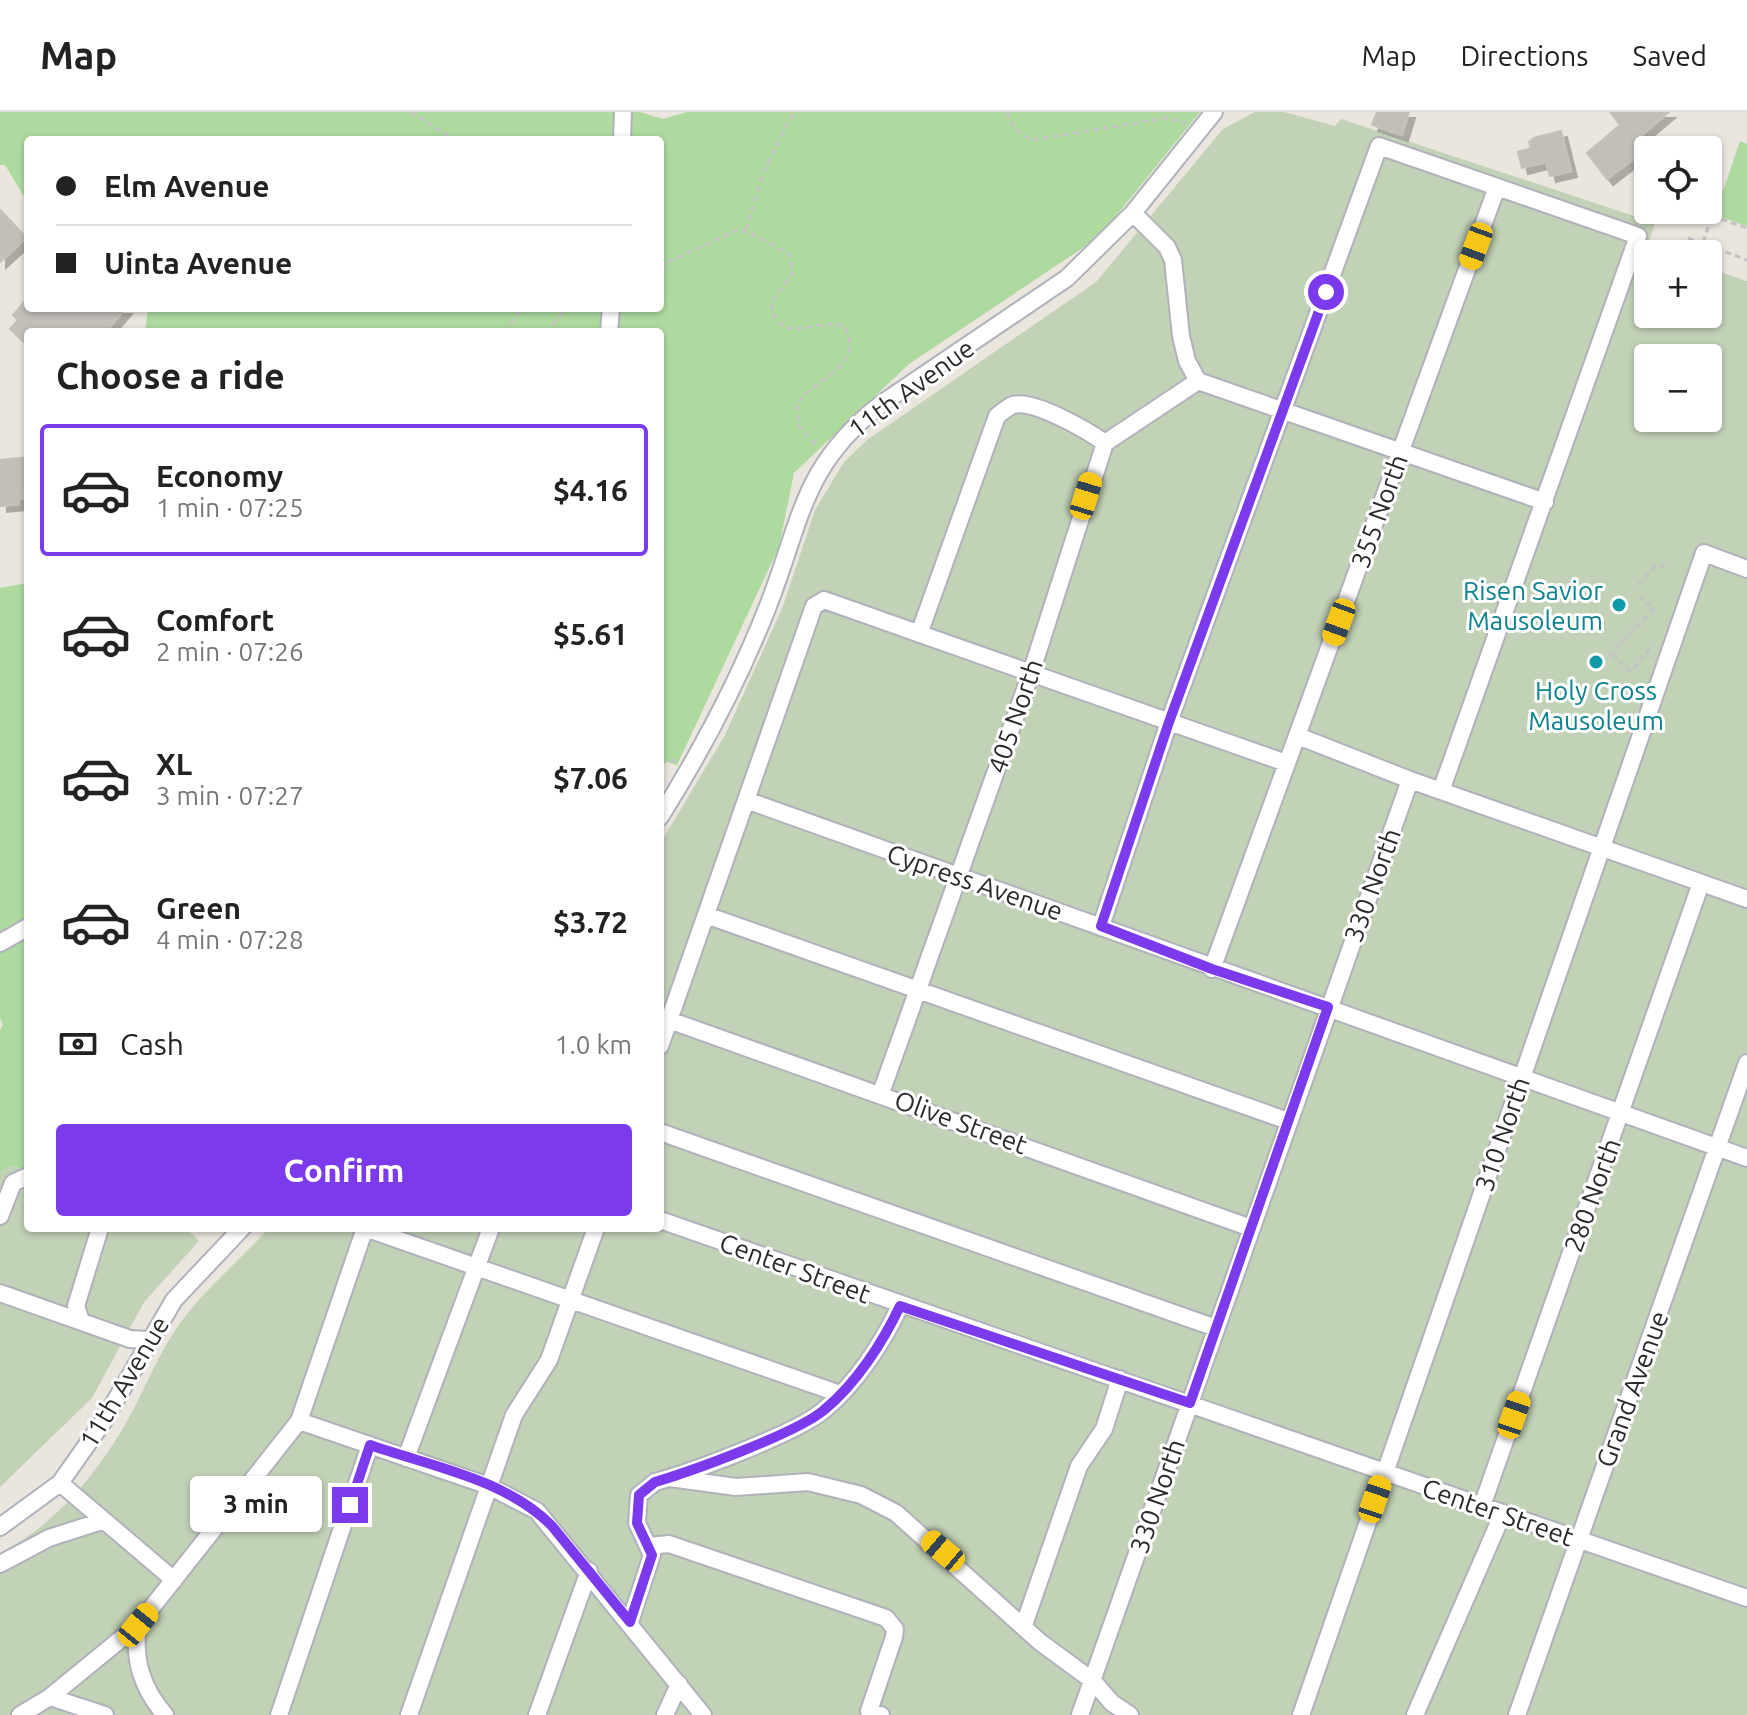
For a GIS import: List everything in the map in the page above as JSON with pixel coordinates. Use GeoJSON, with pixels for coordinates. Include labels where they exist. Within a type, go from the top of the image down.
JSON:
{"type":"FeatureCollection","features":[{"type":"Feature","properties":{"kind":"street"},"geometry":{"type":"LineString","coordinates":[[622,136],[623,112]]}},
{"type":"Feature","properties":{"kind":"street","name":"11th Avenue"},"geometry":{"type":"LineString","coordinates":[[664,810],[727,697],[768,607],[812,480],[828,454],[856,423],[881,404],[1067,278],[1133,213],[1214,112]]}},
{"type":"Feature","properties":{"kind":"street"},"geometry":{"type":"LineString","coordinates":[[1101,926],[1169,722],[1379,146],[1638,236],[1441,791]]}},
{"type":"Feature","properties":{"kind":"street","name":"355 North"},"geometry":{"type":"LineString","coordinates":[[1212,969],[1497,187]]}},
{"type":"Feature","properties":{"kind":"street"},"geometry":{"type":"LineString","coordinates":[[1133,213],[1167,247],[1173,260],[1181,336],[1187,361],[1198,381],[1284,408],[1545,502]]}},
{"type":"Feature","properties":{"kind":"street"},"geometry":{"type":"LineString","coordinates":[[919,634],[991,426],[1005,410],[1027,404],[1079,427],[1105,443],[1198,381]]}},
{"type":"Feature","properties":{"kind":"street","name":"405 North"},"geometry":{"type":"LineString","coordinates":[[881,1093],[1031,673],[1105,443]]}},
{"type":"Feature","properties":{"kind":"street","name":"310 North"},"geometry":{"type":"LineString","coordinates":[[1301,1715],[1704,553],[1747,569]]}},
{"type":"Feature","properties":{"kind":"street"},"geometry":{"type":"LineString","coordinates":[[664,1034],[814,606],[824,600],[1286,763]]}},
{"type":"Feature","properties":{"kind":"street"},"geometry":{"type":"LineString","coordinates":[[1298,736],[1410,780],[1747,899]]}},
{"type":"Feature","properties":{"kind":"street","name":"330 North"},"geometry":{"type":"LineString","coordinates":[[1080,1715],[1410,780]]}},
{"type":"Feature","properties":{"kind":"street","name":"Cypress Avenue"},"geometry":{"type":"LineString","coordinates":[[746,800],[1747,1158]]}},
{"type":"Feature","properties":{"kind":"street","name":"280 North"},"geometry":{"type":"LineString","coordinates":[[1482,1506],[1701,883]]}},
{"type":"Feature","properties":{"kind":"street"},"geometry":{"type":"LineString","coordinates":[[706,915],[1288,1121]]}},
{"type":"Feature","properties":{"kind":"street"},"geometry":{"type":"LineString","coordinates":[[0,943],[24,929]]}},
{"type":"Feature","properties":{"kind":"street","name":"Olive Street"},"geometry":{"type":"LineString","coordinates":[[669,1020],[881,1093],[1251,1228]]}},
{"type":"Feature","properties":{"kind":"street","name":"Grand Avenue"},"geometry":{"type":"LineString","coordinates":[[1517,1715],[1747,1063]]}},
{"type":"Feature","properties":{"kind":"street"},"geometry":{"type":"LineString","coordinates":[[664,1133],[1216,1328]]}},
{"type":"Feature","properties":{"kind":"street"},"geometry":{"type":"LineString","coordinates":[[0,1216],[13,1183],[24,1178]]}},
{"type":"Feature","properties":{"kind":"street","name":"Center Street"},"geometry":{"type":"LineString","coordinates":[[664,1221],[1747,1598]]}},
{"type":"Feature","properties":{"kind":"street"},"geometry":{"type":"LineString","coordinates":[[81,1321],[76,1306],[99,1232]]}},
{"type":"Feature","properties":{"kind":"street","name":"11th Avenue"},"geometry":{"type":"LineString","coordinates":[[0,1527],[60,1483],[103,1422],[174,1300],[236,1232]]}},
{"type":"Feature","properties":{"kind":"street"},"geometry":{"type":"LineString","coordinates":[[20,1715],[50,1697],[138,1625],[299,1421],[364,1232]]}},
{"type":"Feature","properties":{"kind":"street"},"geometry":{"type":"LineString","coordinates":[[376,1232],[840,1394]]}},
{"type":"Feature","properties":{"kind":"street"},"geometry":{"type":"LineString","coordinates":[[406,1458],[489,1232]]}},
{"type":"Feature","properties":{"kind":"street"},"geometry":{"type":"LineString","coordinates":[[409,1715],[514,1415],[549,1360],[595,1232]]}},
{"type":"Feature","properties":{"kind":"street"},"geometry":{"type":"LineString","coordinates":[[0,1293],[130,1339],[148,1340]]}},
{"type":"Feature","properties":{"kind":"street"},"geometry":{"type":"LineString","coordinates":[[630,1622],[649,1566],[649,1546],[637,1523],[636,1501],[655,1482],[809,1420],[840,1394],[880,1342],[900,1306]]}},
{"type":"Feature","properties":{"kind":"street"},"geometry":{"type":"LineString","coordinates":[[1024,1625],[1079,1466],[1104,1429],[1120,1379]]}},
{"type":"Feature","properties":{"kind":"street"},"geometry":{"type":"LineString","coordinates":[[299,1421],[489,1486],[537,1511],[589,1571],[703,1715]]}},
{"type":"Feature","properties":{"kind":"street"},"geometry":{"type":"LineString","coordinates":[[279,1715],[370,1445]]}},
{"type":"Feature","properties":{"kind":"street"},"geometry":{"type":"LineString","coordinates":[[670,1478],[736,1487],[808,1482],[861,1495],[896,1513],[1040,1642],[1093,1681],[1112,1703],[1130,1715]]}},
{"type":"Feature","properties":{"kind":"street"},"geometry":{"type":"LineString","coordinates":[[60,1483],[174,1580]]}},
{"type":"Feature","properties":{"kind":"street"},"geometry":{"type":"LineString","coordinates":[[1415,1715],[1503,1513]]}},
{"type":"Feature","properties":{"kind":"street"},"geometry":{"type":"LineString","coordinates":[[0,1564],[49,1538],[102,1521]]}},
{"type":"Feature","properties":{"kind":"street"},"geometry":{"type":"LineString","coordinates":[[649,1546],[669,1544],[886,1618],[895,1629],[875,1713]]}},
{"type":"Feature","properties":{"kind":"street"},"geometry":{"type":"LineString","coordinates":[[537,1715],[589,1571]]}},
{"type":"Feature","properties":{"kind":"street"},"geometry":{"type":"LineString","coordinates":[[138,1625],[134,1652],[139,1673],[165,1715]]}},
{"type":"Feature","properties":{"kind":"street"},"geometry":{"type":"LineString","coordinates":[[665,1715],[679,1684]]}},
{"type":"Feature","properties":{"kind":"street"},"geometry":{"type":"LineString","coordinates":[[50,1697],[105,1715]]}},
{"type":"Feature","properties":{"kind":"path"},"geometry":{"type":"LineString","coordinates":[[410,112],[449,136]]}},
{"type":"Feature","properties":{"kind":"path"},"geometry":{"type":"LineString","coordinates":[[745,231],[764,171],[794,112]]}},
{"type":"Feature","properties":{"kind":"path"},"geometry":{"type":"LineString","coordinates":[[1008,112],[1008,120],[1018,132],[1032,140],[1167,118],[1202,127]]}},
{"type":"Feature","properties":{"kind":"path"},"geometry":{"type":"LineString","coordinates":[[1722,219],[1747,228]]}},
{"type":"Feature","properties":{"kind":"path"},"geometry":{"type":"LineString","coordinates":[[664,264],[730,232],[745,231],[791,257],[792,278],[772,301],[774,316],[781,324],[806,329],[839,324],[845,327],[849,336],[849,357],[845,365],[810,388],[797,405],[795,414],[802,431],[828,454]]}},
{"type":"Feature","properties":{"kind":"path"},"geometry":{"type":"LineString","coordinates":[[1688,238],[1696,240]]}},
{"type":"Feature","properties":{"kind":"path"},"geometry":{"type":"LineString","coordinates":[[1722,250],[1747,260]]}},
{"type":"Feature","properties":{"kind":"path"},"geometry":{"type":"LineString","coordinates":[[550,328],[564,312]]}},
{"type":"Feature","properties":{"kind":"path"},"geometry":{"type":"LineString","coordinates":[[1638,585],[1656,565],[1670,567]]}},
{"type":"Feature","properties":{"kind":"path"},"geometry":{"type":"LineString","coordinates":[[1640,597],[1654,609],[1610,655],[1631,672],[1655,643],[1672,647]]}},
{"type":"Feature","properties":{"kind":"green space"},"geometry":{"type":"Polygon","coordinates":[[[0,112],[640,112],[663,119],[687,112],[1200,112],[1099,237],[909,364],[794,473],[779,547],[677,765],[664,761],[664,328],[146,328],[148,312],[664,312],[664,136],[24,136],[24,196],[5,165],[0,165],[0,112]]]}},
{"type":"Feature","properties":{"kind":"green space"},"geometry":{"type":"Polygon","coordinates":[[[1255,112],[1284,112],[1335,126],[1341,119],[1634,216],[1634,224],[1655,224],[1650,240],[1634,240],[1634,328],[1722,328],[1722,273],[1747,281],[1747,1715],[0,1715],[0,1553],[20,1542],[56,1514],[87,1480],[126,1423],[161,1354],[184,1317],[265,1232],[664,1232],[664,837],[725,735],[783,606],[815,510],[844,462],[867,440],[1096,282],[1223,129],[1255,112]]]}},
{"type":"Feature","properties":{"kind":"green space"},"geometry":{"type":"Polygon","coordinates":[[[1740,141],[1747,144],[1747,226],[1722,217],[1722,194],[1740,141]]]}},
{"type":"Feature","properties":{"kind":"green space"},"geometry":{"type":"Polygon","coordinates":[[[24,584],[24,1169],[9,1166],[0,1174],[0,1030],[3,1025],[0,1018],[0,588],[24,584]]]}},
{"type":"Feature","properties":{"kind":"green space"},"geometry":{"type":"Polygon","coordinates":[[[9,1166],[24,1169],[24,1232],[190,1232],[199,1241],[144,1302],[92,1398],[0,1487],[0,1174],[9,1166]]]}},
{"type":"Feature","properties":{"kind":"building"},"geometry":{"type":"Polygon","coordinates":[[[1377,112],[1409,112],[1402,135],[1372,125],[1377,112]]]}},
{"type":"Feature","properties":{"kind":"building"},"geometry":{"type":"Polygon","coordinates":[[[1610,112],[1669,112],[1641,136],[1634,136],[1634,158],[1607,179],[1587,153],[1620,125],[1610,112]]]}},
{"type":"Feature","properties":{"kind":"building"},"geometry":{"type":"Polygon","coordinates":[[[1561,131],[1571,171],[1550,176],[1546,162],[1522,168],[1518,152],[1531,148],[1529,142],[1534,138],[1561,131]]]}},
{"type":"Feature","properties":{"kind":"building"},"geometry":{"type":"Polygon","coordinates":[[[0,210],[24,236],[24,240],[0,262],[0,210]]]}},
{"type":"Feature","properties":{"kind":"building"},"geometry":{"type":"Polygon","coordinates":[[[24,302],[24,312],[122,312],[108,328],[24,328],[24,341],[10,329],[18,320],[13,315],[24,302]]]}},
{"type":"Feature","properties":{"kind":"building"},"geometry":{"type":"Polygon","coordinates":[[[24,457],[24,498],[19,499],[19,504],[1,506],[0,460],[24,457]]]}},
{"type":"Feature","properties":{"kind":"place","name":"Risen Savior Mausoleum"},"geometry":{"type":"Point","coordinates":[1619,605]}},
{"type":"Feature","properties":{"kind":"place","name":"Holy Cross Mausoleum"},"geometry":{"type":"Point","coordinates":[1596,662]}},
{"type":"Feature","properties":{"kind":"route"},"geometry":{"type":"LineString","coordinates":[[350,1505],[370,1445],[507,1493],[537,1511],[552,1526],[630,1622],[652,1555],[637,1523],[635,1512],[639,1495],[655,1482],[789,1429],[824,1410],[880,1342],[900,1306],[1190,1403],[1328,1007],[1212,969],[1101,926],[1169,722],[1326,292]]}}]}
